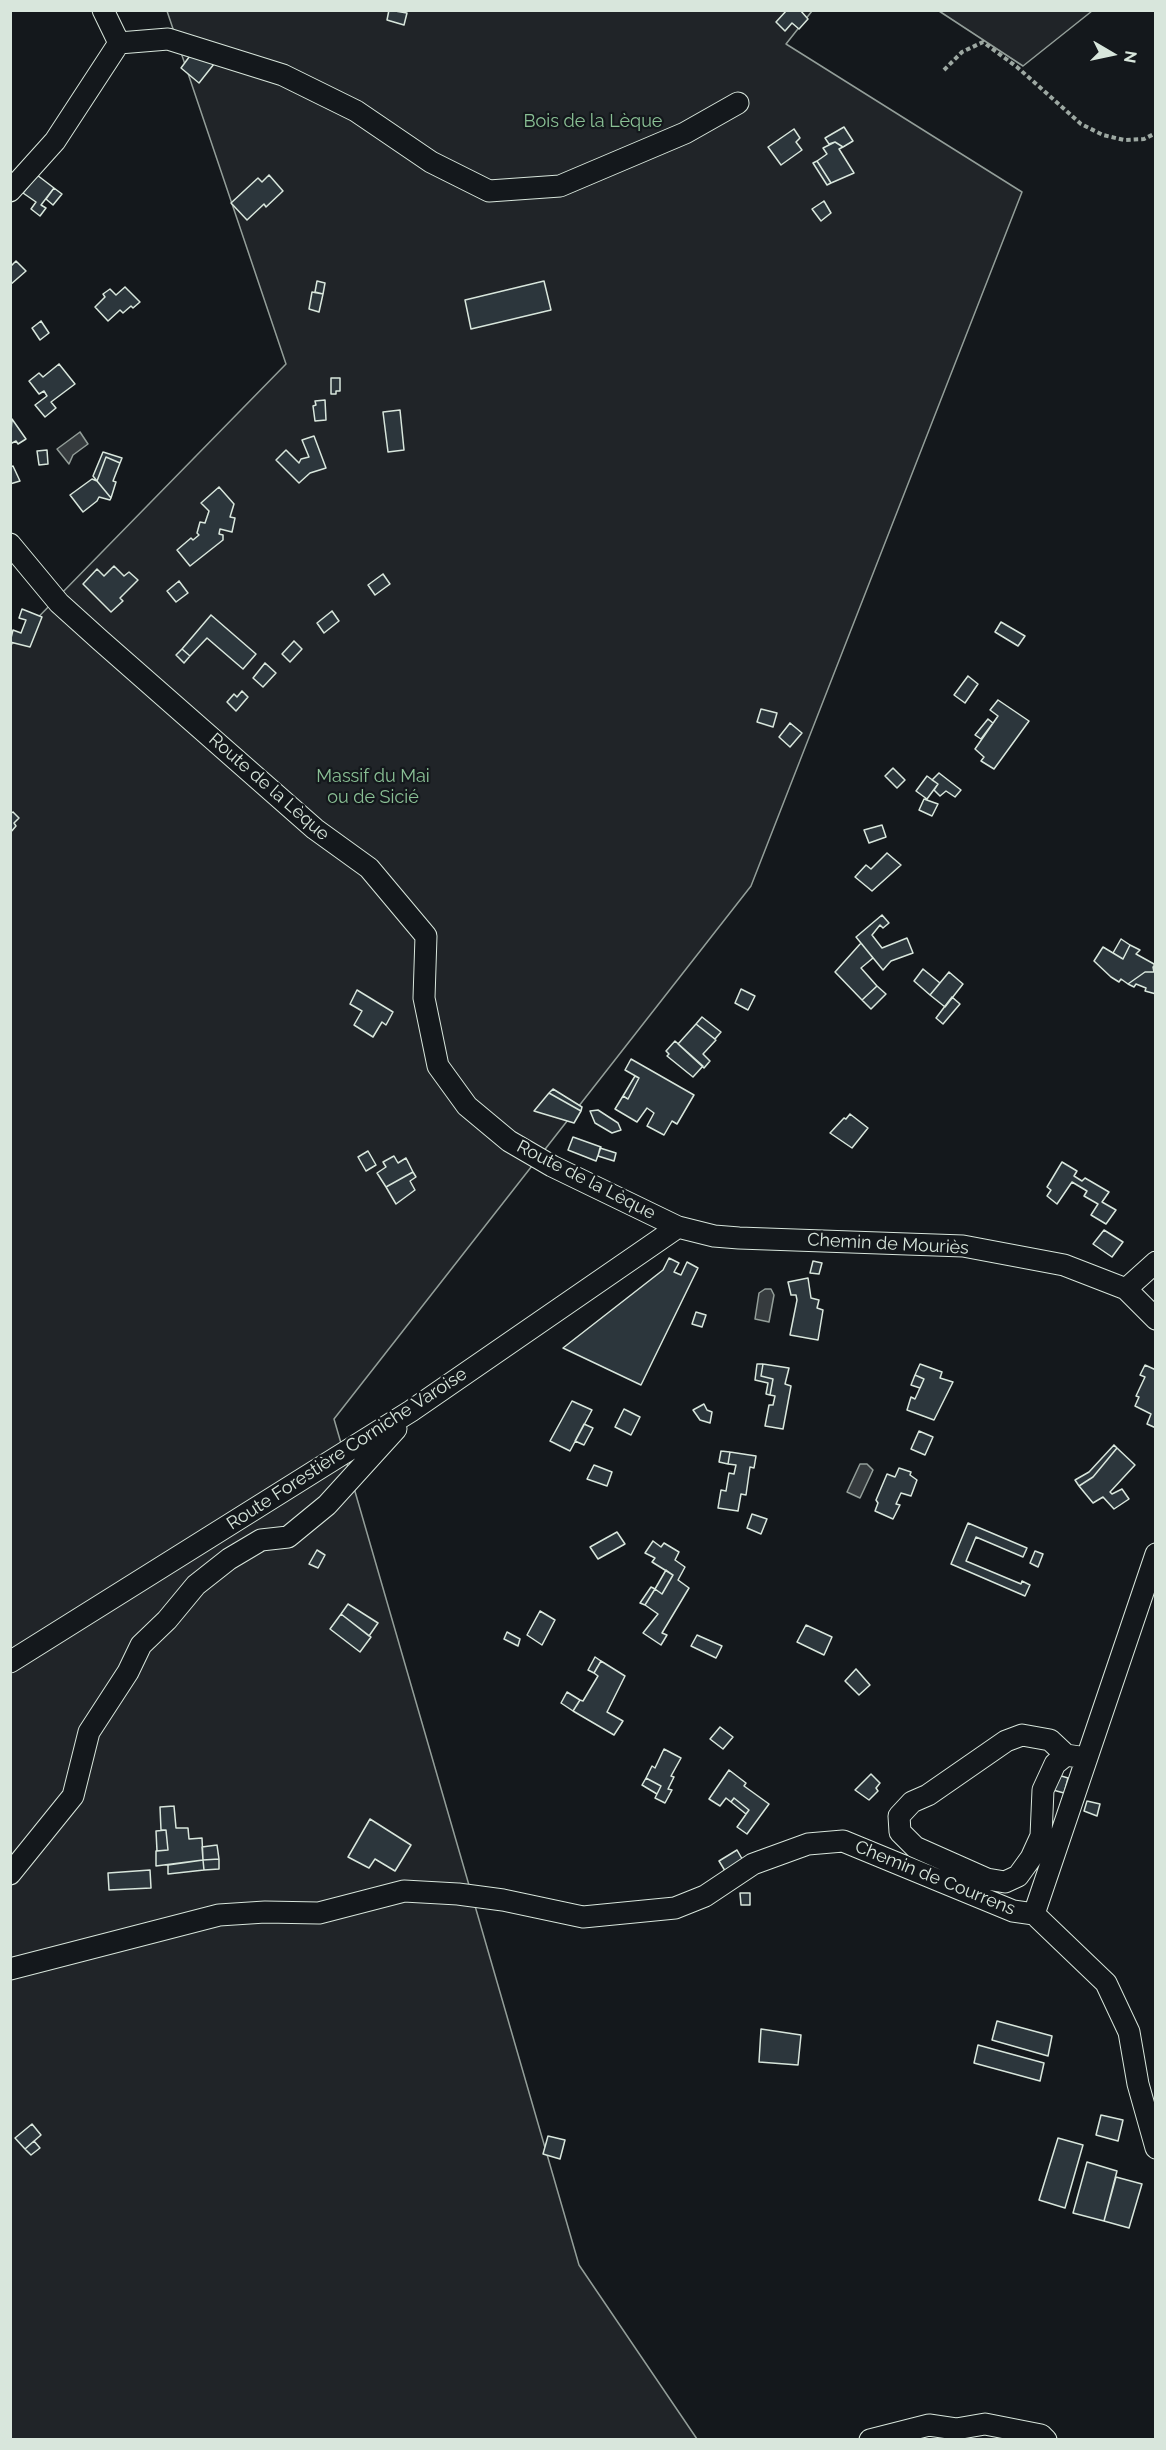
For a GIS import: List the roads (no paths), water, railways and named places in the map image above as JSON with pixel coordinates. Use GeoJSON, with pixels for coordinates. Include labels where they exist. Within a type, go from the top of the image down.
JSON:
{"type":"FeatureCollection","features":[{"type":"Feature","properties":{"kind":"street"},"geometry":{"type":"LineString","coordinates":[[103,10],[119,43]]}},
{"type":"Feature","properties":{"kind":"street"},"geometry":{"type":"LineString","coordinates":[[119,43],[168,39],[283,75],[356,111],[431,162],[489,191],[560,186],[685,133],[738,103]]}},
{"type":"Feature","properties":{"kind":"street"},"geometry":{"type":"LineString","coordinates":[[10,190],[55,141],[119,43]]}},
{"type":"Feature","properties":{"kind":"street","name":"Route de la Lèque"},"geometry":{"type":"LineString","coordinates":[[10,544],[59,603],[315,829],[369,868],[426,936],[424,998],[438,1066],[467,1107],[509,1141],[526,1151],[678,1227]]}},
{"type":"Feature","properties":{"kind":"street","name":"Chemin de Mouriès"},"geometry":{"type":"LineString","coordinates":[[678,1227],[714,1236],[739,1238],[963,1246],[1064,1265],[1126,1290]]}},
{"type":"Feature","properties":{"kind":"street","name":"Route Forestière Corniche Varoise"},"geometry":{"type":"LineString","coordinates":[[10,1662],[411,1411],[678,1227]]}},
{"type":"Feature","properties":{"kind":"street"},"geometry":{"type":"LineString","coordinates":[[1155,1262],[1126,1290],[1155,1319]]}},
{"type":"Feature","properties":{"kind":"street"},"geometry":{"type":"LineString","coordinates":[[10,1874],[73,1796],[89,1732],[128,1672],[141,1645],[167,1620],[196,1585],[229,1559],[261,1540],[288,1537],[327,1505],[411,1411]]}},
{"type":"Feature","properties":{"kind":"street","name":"Chemin de Courrens"},"geometry":{"type":"LineString","coordinates":[[1034,1914],[1076,1756],[1155,1554]]}},
{"type":"Feature","properties":{"kind":"street"},"geometry":{"type":"LineString","coordinates":[[1022,1735],[1033,1736],[1050,1740],[1076,1756],[1055,1764],[1043,1790],[1041,1836],[1031,1858],[1018,1876],[1005,1882],[987,1880],[915,1846],[900,1832],[899,1816],[912,1802],[928,1795],[1006,1741],[1022,1735]]}},
{"type":"Feature","properties":{"kind":"street","name":"Chemin de Courrens"},"geometry":{"type":"LineString","coordinates":[[10,1969],[219,1915],[265,1912],[319,1913],[404,1891],[458,1894],[503,1900],[583,1917],[675,1908],[705,1896],[753,1864],[808,1844],[843,1841],[1013,1911],[1034,1914],[1106,1983],[1129,2032],[1138,2084],[1155,2148]]}},
{"type":"Feature","properties":{"kind":"street"},"geometry":{"type":"LineString","coordinates":[[870,2439],[928,2425],[956,2428],[985,2424],[1041,2435],[1046,2439]]}},
{"type":"Feature","properties":{"kind":"park label","name":"Bois de la Lèque"},"geometry":{"type":"Point","coordinates":[593,122]}},
{"type":"Feature","properties":{"kind":"park label","name":"Massif du Mai ou de Sicié"},"geometry":{"type":"Point","coordinates":[373,787]}}]}
